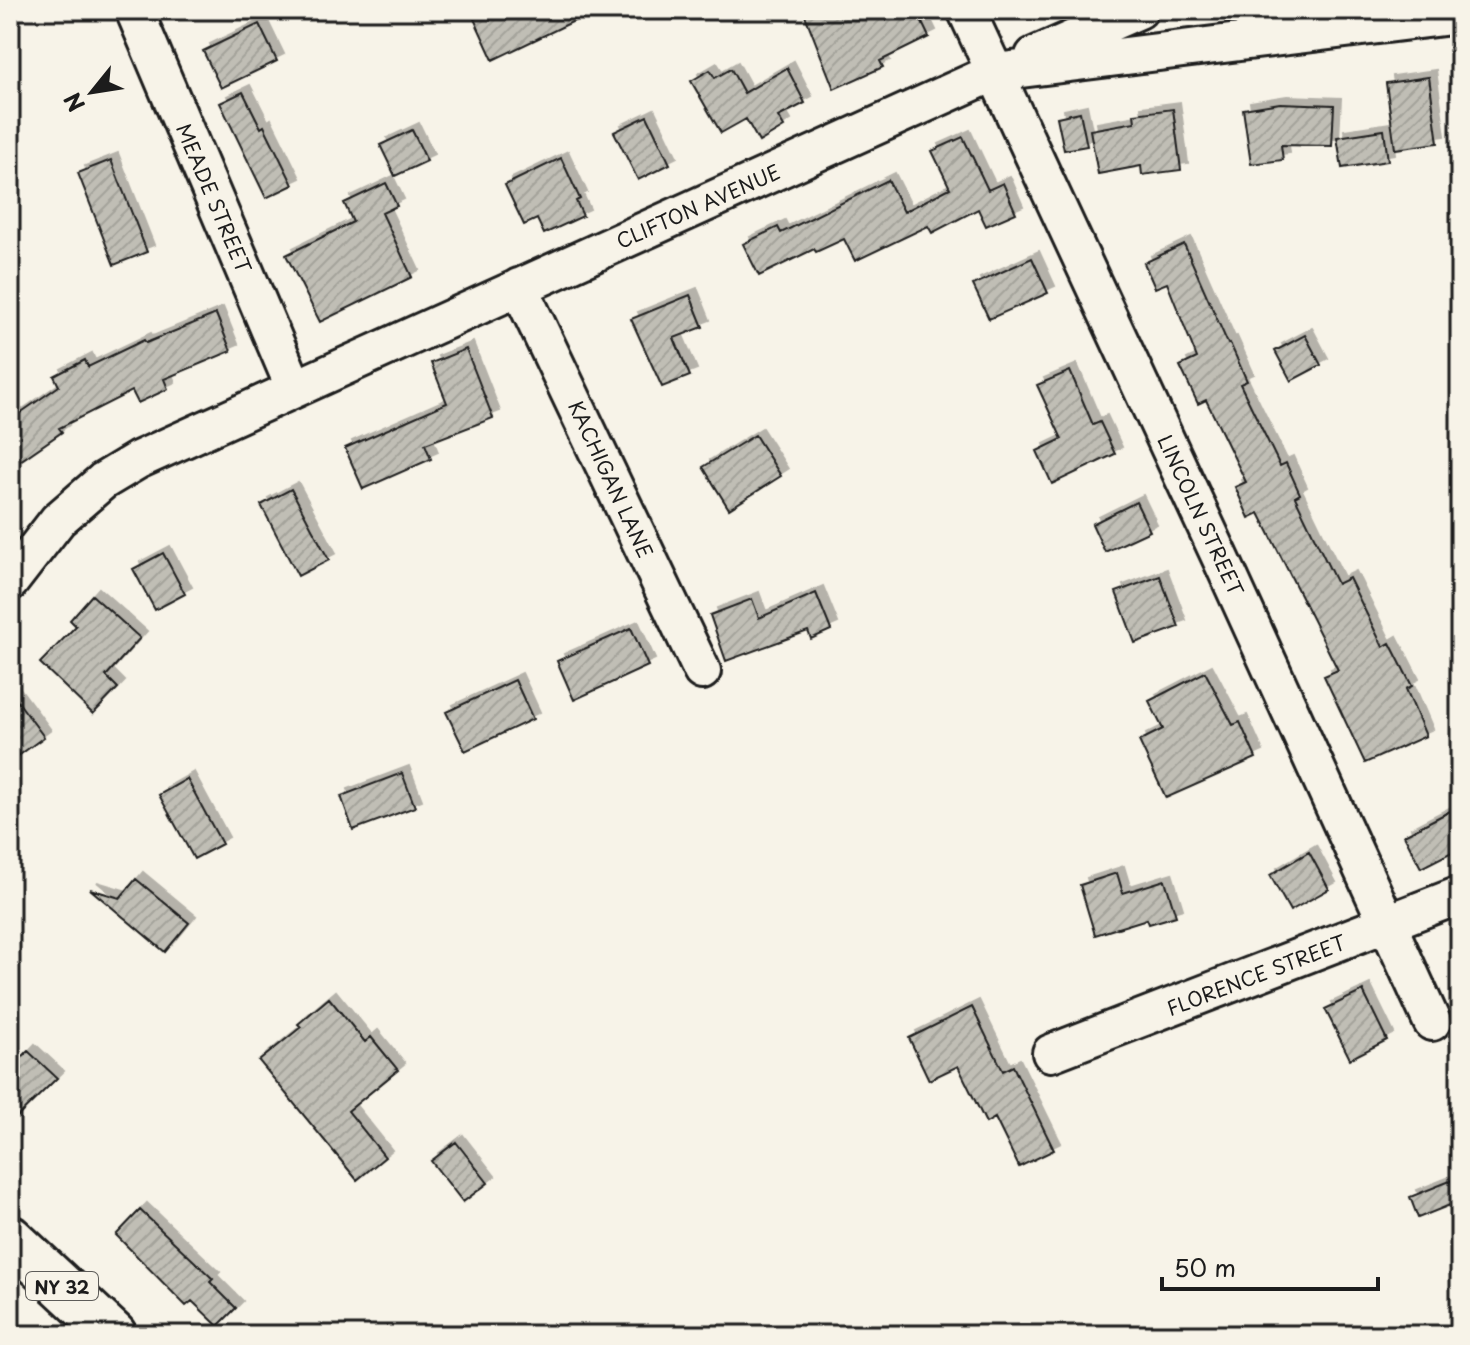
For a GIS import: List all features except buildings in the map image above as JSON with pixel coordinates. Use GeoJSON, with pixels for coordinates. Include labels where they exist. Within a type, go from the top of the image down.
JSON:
{"type":"FeatureCollection","features":[{"type":"Feature","properties":{"kind":"main road","name":"NY 32"},"geometry":{"type":"LineString","coordinates":[[10,1238],[114,1335]]}},
{"type":"Feature","properties":{"kind":"street","name":"LINCOLN STREET"},"geometry":{"type":"LineString","coordinates":[[966,10],[1432,1022]]}},
{"type":"Feature","properties":{"kind":"street"},"geometry":{"type":"LineString","coordinates":[[995,72],[1139,10]]}},
{"type":"Feature","properties":{"kind":"street","name":"MEADE STREET"},"geometry":{"type":"LineString","coordinates":[[146,14],[294,387]]}},
{"type":"Feature","properties":{"kind":"street","name":"CLIFTON AVENUE"},"geometry":{"type":"LineString","coordinates":[[10,582],[58,520],[103,481],[138,460],[995,72],[1460,15]]}},
{"type":"Feature","properties":{"kind":"street","name":"KACHIGAN LANE"},"geometry":{"type":"LineString","coordinates":[[519,287],[702,671]]}},
{"type":"Feature","properties":{"kind":"street","name":"FLORENCE STREET"},"geometry":{"type":"LineString","coordinates":[[1051,1053],[1460,895]]}}]}
